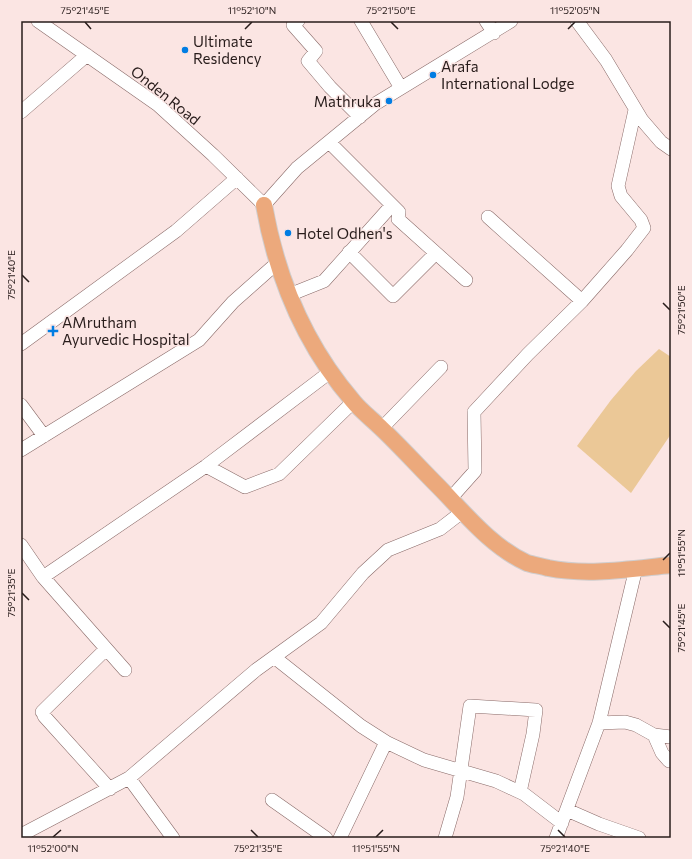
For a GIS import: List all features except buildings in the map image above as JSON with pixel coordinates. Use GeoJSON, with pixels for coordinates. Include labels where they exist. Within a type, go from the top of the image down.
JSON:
{"type":"FeatureCollection","features":[{"type":"Feature","properties":{"kind":"main road"},"geometry":{"type":"LineString","coordinates":[[264,205],[277,263],[299,321],[320,358],[353,402],[382,429],[462,512],[503,548],[528,563],[577,572],[611,571],[671,565]]}},
{"type":"Feature","properties":{"kind":"street","name":"Onden Road"},"geometry":{"type":"LineString","coordinates":[[38,21],[158,105],[264,205]]}},
{"type":"Feature","properties":{"kind":"street"},"geometry":{"type":"LineString","coordinates":[[298,21],[293,25],[316,51],[308,61],[330,87],[360,117]]}},
{"type":"Feature","properties":{"kind":"street"},"geometry":{"type":"LineString","coordinates":[[360,21],[401,88]]}},
{"type":"Feature","properties":{"kind":"street"},"geometry":{"type":"LineString","coordinates":[[486,21],[494,33]]}},
{"type":"Feature","properties":{"kind":"street"},"geometry":{"type":"LineString","coordinates":[[264,205],[297,168],[374,104],[494,33],[511,21]]}},
{"type":"Feature","properties":{"kind":"street"},"geometry":{"type":"LineString","coordinates":[[577,21],[606,60],[642,120],[661,142],[671,149]]}},
{"type":"Feature","properties":{"kind":"street"},"geometry":{"type":"LineString","coordinates":[[21,112],[87,55]]}},
{"type":"Feature","properties":{"kind":"street"},"geometry":{"type":"LineString","coordinates":[[450,499],[475,471],[474,412],[528,354],[582,301],[627,250],[644,228],[641,220],[621,196],[618,186],[636,110]]}},
{"type":"Feature","properties":{"kind":"street"},"geometry":{"type":"LineString","coordinates":[[329,142],[399,212],[398,219],[466,280]]}},
{"type":"Feature","properties":{"kind":"street"},"geometry":{"type":"LineString","coordinates":[[21,344],[176,231],[237,178]]}},
{"type":"Feature","properties":{"kind":"street"},"geometry":{"type":"LineString","coordinates":[[290,295],[324,281],[392,205]]}},
{"type":"Feature","properties":{"kind":"street"},"geometry":{"type":"LineString","coordinates":[[488,217],[582,301]]}},
{"type":"Feature","properties":{"kind":"street"},"geometry":{"type":"LineString","coordinates":[[349,252],[393,296],[436,253]]}},
{"type":"Feature","properties":{"kind":"street"},"geometry":{"type":"LineString","coordinates":[[21,450],[199,340],[233,302],[277,263]]}},
{"type":"Feature","properties":{"kind":"street"},"geometry":{"type":"LineString","coordinates":[[382,429],[441,367]]}},
{"type":"Feature","properties":{"kind":"street"},"geometry":{"type":"LineString","coordinates":[[43,577],[206,466],[330,372]]}},
{"type":"Feature","properties":{"kind":"street"},"geometry":{"type":"LineString","coordinates":[[206,466],[245,487],[279,474],[353,402]]}},
{"type":"Feature","properties":{"kind":"street"},"geometry":{"type":"LineString","coordinates":[[21,405],[44,436]]}},
{"type":"Feature","properties":{"kind":"street"},"geometry":{"type":"LineString","coordinates":[[21,835],[129,778],[256,670],[321,623],[363,573],[388,550],[440,529],[462,512]]}},
{"type":"Feature","properties":{"kind":"street"},"geometry":{"type":"LineString","coordinates":[[21,545],[43,577],[125,670]]}},
{"type":"Feature","properties":{"kind":"street"},"geometry":{"type":"LineString","coordinates":[[556,838],[599,723],[636,568]]}},
{"type":"Feature","properties":{"kind":"street"},"geometry":{"type":"LineString","coordinates":[[106,649],[43,714],[110,789]]}},
{"type":"Feature","properties":{"kind":"street"},"geometry":{"type":"LineString","coordinates":[[274,657],[361,726],[386,742],[424,760],[496,781],[520,792],[562,823]]}},
{"type":"Feature","properties":{"kind":"street"},"geometry":{"type":"LineString","coordinates":[[445,838],[457,797],[462,772],[470,706],[536,710],[533,734],[520,792]]}},
{"type":"Feature","properties":{"kind":"street"},"geometry":{"type":"LineString","coordinates":[[599,723],[625,722],[636,725],[654,735],[671,737]]}},
{"type":"Feature","properties":{"kind":"street"},"geometry":{"type":"LineString","coordinates":[[654,735],[662,753],[669,761],[671,759]]}},
{"type":"Feature","properties":{"kind":"street"},"geometry":{"type":"LineString","coordinates":[[340,838],[386,742]]}},
{"type":"Feature","properties":{"kind":"street"},"geometry":{"type":"LineString","coordinates":[[129,778],[173,838]]}},
{"type":"Feature","properties":{"kind":"street"},"geometry":{"type":"LineString","coordinates":[[272,800],[326,838]]}},
{"type":"Feature","properties":{"kind":"street"},"geometry":{"type":"LineString","coordinates":[[567,810],[599,824],[638,838]]}},
{"type":"Feature","properties":{"kind":"shaded area"},"geometry":{"type":"Polygon","coordinates":[[[659,349],[671,357],[671,434],[631,493],[577,446],[611,400],[636,371],[659,349]]]}},
{"type":"Feature","properties":{"kind":"place","name":"Ultimate Residency"},"geometry":{"type":"Point","coordinates":[185,50]}},
{"type":"Feature","properties":{"kind":"place","name":"Arafa International Lodge"},"geometry":{"type":"Point","coordinates":[433,75]}},
{"type":"Feature","properties":{"kind":"place","name":"Mathruka"},"geometry":{"type":"Point","coordinates":[389,101]}},
{"type":"Feature","properties":{"kind":"place","name":"Hotel Odhen's"},"geometry":{"type":"Point","coordinates":[288,233]}},
{"type":"Feature","properties":{"kind":"place","name":"AMrutham Ayurvedic Hospital"},"geometry":{"type":"Point","coordinates":[53,331]}}]}
